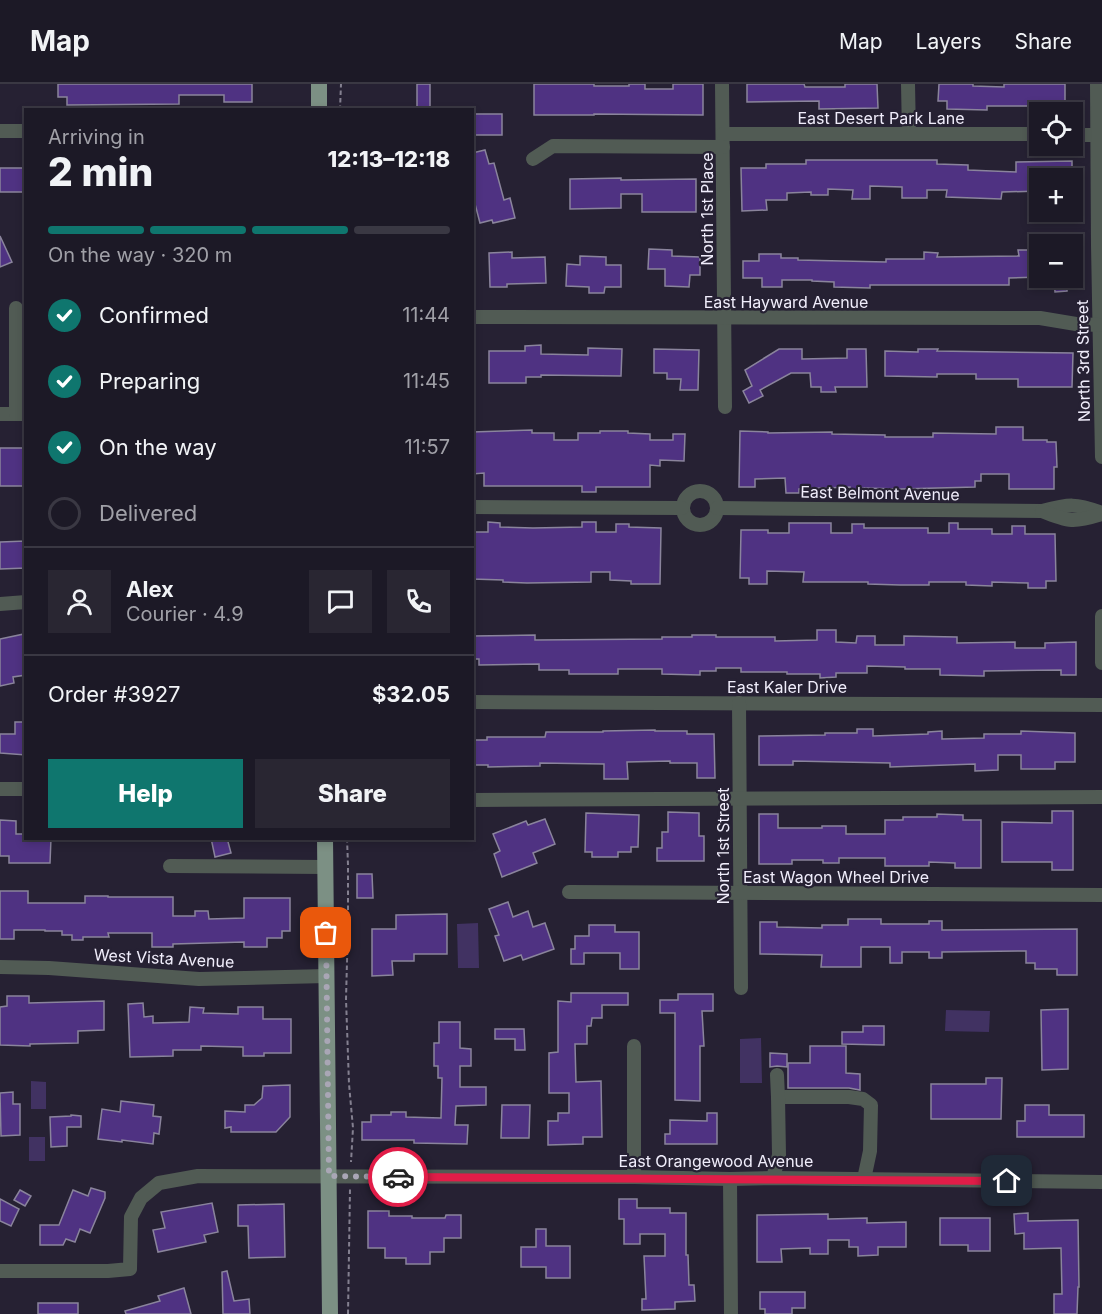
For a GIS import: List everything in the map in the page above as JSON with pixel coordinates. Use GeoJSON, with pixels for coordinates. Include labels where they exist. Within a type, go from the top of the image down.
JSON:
{"type":"FeatureCollection","features":[{"type":"Feature","properties":{"kind":"main road"},"geometry":{"type":"LineString","coordinates":[[319,84],[319,108]]}},
{"type":"Feature","properties":{"kind":"main road"},"geometry":{"type":"LineString","coordinates":[[325,840],[330,1314]]}},
{"type":"Feature","properties":{"kind":"street","name":"North 1st Place"},"geometry":{"type":"LineString","coordinates":[[722,84],[725,406]]}},
{"type":"Feature","properties":{"kind":"street"},"geometry":{"type":"LineString","coordinates":[[908,84],[909,134]]}},
{"type":"Feature","properties":{"kind":"street","name":"North 3rd Street"},"geometry":{"type":"LineString","coordinates":[[1098,84],[1102,457]]}},
{"type":"Feature","properties":{"kind":"street"},"geometry":{"type":"LineString","coordinates":[[0,131],[24,131]]}},
{"type":"Feature","properties":{"kind":"street","name":"East Desert Park Lane"},"geometry":{"type":"LineString","coordinates":[[532,159],[553,146],[909,134],[1029,134]]}},
{"type":"Feature","properties":{"kind":"street"},"geometry":{"type":"LineString","coordinates":[[1083,135],[1100,135]]}},
{"type":"Feature","properties":{"kind":"street"},"geometry":{"type":"LineString","coordinates":[[0,414],[21,414],[16,308]]}},
{"type":"Feature","properties":{"kind":"street","name":"East Hayward Avenue"},"geometry":{"type":"LineString","coordinates":[[474,317],[1040,318],[1076,324],[1100,333]]}},
{"type":"Feature","properties":{"kind":"street"},"geometry":{"type":"LineString","coordinates":[[703,490],[712,494],[717,508],[712,521],[702,525],[693,524],[685,517],[682,508],[685,498],[693,492],[703,490]]}},
{"type":"Feature","properties":{"kind":"street","name":"East Belmont Avenue"},"geometry":{"type":"LineString","coordinates":[[717,508],[1042,511],[1065,505],[1084,506],[1102,514]]}},
{"type":"Feature","properties":{"kind":"street"},"geometry":{"type":"LineString","coordinates":[[474,507],[682,508]]}},
{"type":"Feature","properties":{"kind":"street"},"geometry":{"type":"LineString","coordinates":[[0,604],[24,603]]}},
{"type":"Feature","properties":{"kind":"street"},"geometry":{"type":"LineString","coordinates":[[1102,616],[1102,663]]}},
{"type":"Feature","properties":{"kind":"street","name":"East Kaler Drive"},"geometry":{"type":"LineString","coordinates":[[474,702],[1102,705]]}},
{"type":"Feature","properties":{"kind":"street","name":"North 1st Street"},"geometry":{"type":"LineString","coordinates":[[739,703],[741,988]]}},
{"type":"Feature","properties":{"kind":"street"},"geometry":{"type":"LineString","coordinates":[[0,789],[24,789]]}},
{"type":"Feature","properties":{"kind":"street"},"geometry":{"type":"LineString","coordinates":[[474,800],[1102,797]]}},
{"type":"Feature","properties":{"kind":"street"},"geometry":{"type":"LineString","coordinates":[[170,866],[325,867]]}},
{"type":"Feature","properties":{"kind":"street","name":"East Wagon Wheel Drive"},"geometry":{"type":"LineString","coordinates":[[569,892],[1102,895]]}},
{"type":"Feature","properties":{"kind":"street","name":"West Vista Avenue"},"geometry":{"type":"LineString","coordinates":[[0,967],[50,968],[199,979],[327,976]]}},
{"type":"Feature","properties":{"kind":"street"},"geometry":{"type":"LineString","coordinates":[[634,1046],[634,1177]]}},
{"type":"Feature","properties":{"kind":"street"},"geometry":{"type":"LineString","coordinates":[[773,1178],[779,1155],[777,1075]]}},
{"type":"Feature","properties":{"kind":"street"},"geometry":{"type":"LineString","coordinates":[[778,1096],[849,1096],[863,1099],[871,1106],[870,1151],[864,1179]]}},
{"type":"Feature","properties":{"kind":"street","name":"East Orangewood Avenue"},"geometry":{"type":"LineString","coordinates":[[0,1271],[130,1269],[131,1217],[141,1198],[159,1183],[198,1176],[634,1177],[1102,1182]]}},
{"type":"Feature","properties":{"kind":"street"},"geometry":{"type":"LineString","coordinates":[[730,1179],[731,1314]]}},
{"type":"Feature","properties":{"kind":"path"},"geometry":{"type":"LineString","coordinates":[[340,84],[340,108]]}},
{"type":"Feature","properties":{"kind":"path"},"geometry":{"type":"LineString","coordinates":[[346,840],[348,924],[346,999],[353,1128],[348,1314]]}},
{"type":"Feature","properties":{"kind":"shaded area"},"geometry":{"type":"Polygon","coordinates":[[[478,923],[479,968],[458,968],[457,924],[478,923]]]}},
{"type":"Feature","properties":{"kind":"shaded area"},"geometry":{"type":"Polygon","coordinates":[[[946,1010],[990,1011],[989,1032],[945,1031],[946,1010]]]}},
{"type":"Feature","properties":{"kind":"shaded area"},"geometry":{"type":"Polygon","coordinates":[[[761,1038],[762,1083],[740,1083],[740,1039],[761,1038]]]}},
{"type":"Feature","properties":{"kind":"shaded area"},"geometry":{"type":"Polygon","coordinates":[[[31,1081],[46,1082],[46,1109],[31,1109],[31,1081]]]}},
{"type":"Feature","properties":{"kind":"shaded area"},"geometry":{"type":"Polygon","coordinates":[[[29,1137],[45,1137],[45,1161],[29,1161],[29,1137]]]}},
{"type":"Feature","properties":{"kind":"building"},"geometry":{"type":"Polygon","coordinates":[[[58,84],[252,84],[252,102],[224,102],[224,95],[179,95],[179,104],[67,105],[67,97],[58,97],[58,84]]]}},
{"type":"Feature","properties":{"kind":"building"},"geometry":{"type":"Polygon","coordinates":[[[417,84],[430,84],[430,108],[417,108],[417,84]]]}},
{"type":"Feature","properties":{"kind":"building"},"geometry":{"type":"Polygon","coordinates":[[[534,84],[629,86],[629,84],[645,84],[645,89],[673,89],[673,84],[703,84],[703,115],[534,115],[534,84]]]}},
{"type":"Feature","properties":{"kind":"building"},"geometry":{"type":"Polygon","coordinates":[[[747,84],[845,87],[845,84],[877,84],[878,108],[819,109],[819,101],[747,102],[747,84]]]}},
{"type":"Feature","properties":{"kind":"building"},"geometry":{"type":"Polygon","coordinates":[[[939,84],[1004,87],[1004,84],[1065,84],[1065,102],[1029,102],[1029,106],[987,106],[987,110],[947,109],[947,101],[938,101],[939,84]]]}},
{"type":"Feature","properties":{"kind":"building"},"geometry":{"type":"Polygon","coordinates":[[[474,114],[502,114],[502,135],[474,135],[474,114]]]}},
{"type":"Feature","properties":{"kind":"building"},"geometry":{"type":"Polygon","coordinates":[[[485,150],[489,164],[494,163],[504,200],[510,198],[515,218],[493,223],[492,220],[480,223],[474,200],[474,153],[485,150]]]}},
{"type":"Feature","properties":{"kind":"building"},"geometry":{"type":"Polygon","coordinates":[[[806,160],[937,160],[937,164],[968,165],[968,170],[1016,172],[1016,162],[1072,161],[1072,168],[1029,168],[1029,191],[1002,192],[1001,199],[946,197],[947,190],[927,190],[927,198],[902,198],[902,187],[870,186],[870,199],[852,199],[853,190],[828,189],[828,195],[811,195],[811,192],[787,193],[787,200],[766,200],[767,210],[742,211],[741,168],[766,168],[766,164],[806,164],[806,160]]]}},
{"type":"Feature","properties":{"kind":"building"},"geometry":{"type":"Polygon","coordinates":[[[0,168],[23,168],[24,192],[0,192],[0,168]]]}},
{"type":"Feature","properties":{"kind":"building"},"geometry":{"type":"Polygon","coordinates":[[[621,178],[621,180],[696,179],[696,212],[642,212],[642,194],[621,194],[621,208],[570,209],[570,179],[621,178]]]}},
{"type":"Feature","properties":{"kind":"building"},"geometry":{"type":"Polygon","coordinates":[[[0,236],[12,262],[0,267],[0,236]]]}},
{"type":"Feature","properties":{"kind":"building"},"geometry":{"type":"Polygon","coordinates":[[[649,249],[672,250],[672,256],[700,257],[700,275],[690,275],[689,287],[665,286],[665,269],[648,269],[649,249]]]}},
{"type":"Feature","properties":{"kind":"building"},"geometry":{"type":"Polygon","coordinates":[[[1018,250],[1029,250],[1029,277],[1009,278],[1009,285],[870,285],[870,288],[834,287],[834,282],[812,280],[782,280],[782,287],[762,287],[762,278],[743,278],[743,261],[759,261],[759,254],[781,254],[781,258],[798,258],[798,260],[886,262],[886,259],[924,259],[924,252],[938,253],[937,257],[1019,256],[1018,250]]]}},
{"type":"Feature","properties":{"kind":"building"},"geometry":{"type":"Polygon","coordinates":[[[512,252],[512,258],[545,257],[546,283],[490,287],[489,253],[512,252]]]}},
{"type":"Feature","properties":{"kind":"building"},"geometry":{"type":"Polygon","coordinates":[[[580,256],[606,257],[606,265],[621,265],[621,287],[605,287],[604,293],[589,293],[589,287],[566,286],[567,264],[580,265],[580,256]]]}},
{"type":"Feature","properties":{"kind":"building"},"geometry":{"type":"Polygon","coordinates":[[[1055,288],[1067,288],[1067,291],[1055,292],[1055,288]]]}},
{"type":"Feature","properties":{"kind":"building"},"geometry":{"type":"Polygon","coordinates":[[[541,345],[541,354],[588,355],[588,348],[622,349],[621,376],[541,375],[541,377],[526,377],[526,383],[489,383],[489,351],[525,351],[525,346],[541,345]]]}},
{"type":"Feature","properties":{"kind":"building"},"geometry":{"type":"Polygon","coordinates":[[[654,349],[699,350],[698,390],[680,390],[681,379],[667,379],[667,373],[654,373],[654,349]]]}},
{"type":"Feature","properties":{"kind":"building"},"geometry":{"type":"Polygon","coordinates":[[[779,349],[802,349],[802,359],[847,358],[847,349],[866,349],[867,387],[835,387],[836,392],[821,392],[821,387],[811,387],[810,373],[791,373],[760,390],[763,396],[749,403],[743,391],[752,386],[745,370],[779,349]]]}},
{"type":"Feature","properties":{"kind":"building"},"geometry":{"type":"Polygon","coordinates":[[[918,349],[1073,353],[1072,387],[1018,387],[1018,379],[976,379],[976,374],[937,374],[937,377],[885,376],[885,351],[918,352],[918,349]]]}},
{"type":"Feature","properties":{"kind":"building"},"geometry":{"type":"Polygon","coordinates":[[[996,427],[1023,427],[1023,440],[1056,442],[1057,467],[1054,467],[1054,489],[1009,489],[1009,474],[981,474],[981,481],[975,481],[975,487],[863,488],[863,493],[850,493],[850,487],[799,489],[799,493],[786,493],[785,478],[755,479],[755,487],[739,487],[740,431],[832,432],[832,434],[885,435],[885,437],[933,437],[933,433],[996,434],[996,427]]]}},
{"type":"Feature","properties":{"kind":"building"},"geometry":{"type":"Polygon","coordinates":[[[532,430],[532,433],[554,433],[554,440],[578,440],[578,433],[600,433],[600,431],[650,434],[650,440],[673,440],[673,434],[685,434],[684,461],[660,460],[660,466],[650,465],[650,487],[596,487],[596,492],[582,492],[582,486],[484,486],[484,473],[474,474],[474,432],[532,430]]]}},
{"type":"Feature","properties":{"kind":"building"},"geometry":{"type":"Polygon","coordinates":[[[0,448],[24,448],[24,486],[0,486],[0,448]]]}},
{"type":"Feature","properties":{"kind":"building"},"geometry":{"type":"Polygon","coordinates":[[[488,522],[500,523],[500,527],[533,528],[582,527],[582,522],[596,522],[596,532],[616,532],[616,524],[629,524],[629,527],[661,528],[660,584],[631,584],[631,581],[610,580],[610,572],[591,572],[591,582],[527,583],[474,579],[474,532],[488,532],[488,522]]]}},
{"type":"Feature","properties":{"kind":"building"},"geometry":{"type":"Polygon","coordinates":[[[789,523],[831,523],[831,533],[852,533],[852,524],[864,524],[864,528],[928,528],[928,533],[949,533],[949,523],[958,523],[958,529],[992,529],[992,534],[1012,534],[1012,526],[1025,526],[1025,534],[1055,534],[1056,581],[1046,581],[1046,588],[1028,588],[1028,583],[992,582],[992,586],[966,585],[966,582],[900,585],[868,584],[868,582],[803,582],[804,572],[767,571],[767,584],[749,584],[749,578],[740,578],[741,530],[789,533],[789,523]]]}},
{"type":"Feature","properties":{"kind":"building"},"geometry":{"type":"Polygon","coordinates":[[[24,541],[24,568],[0,569],[0,542],[24,541]]]}},
{"type":"Feature","properties":{"kind":"building"},"geometry":{"type":"Polygon","coordinates":[[[817,630],[836,630],[836,642],[856,643],[857,636],[875,636],[875,645],[904,645],[904,636],[957,637],[957,643],[1015,642],[1015,648],[1045,648],[1045,643],[1076,642],[1076,675],[1061,675],[1061,670],[984,671],[984,676],[940,675],[940,669],[867,666],[867,673],[836,673],[836,677],[820,678],[820,674],[741,672],[741,668],[716,668],[716,671],[700,671],[700,675],[662,674],[662,669],[618,669],[618,674],[569,674],[569,670],[539,670],[539,664],[479,665],[479,659],[474,659],[474,636],[535,635],[535,640],[662,639],[662,637],[716,635],[716,637],[775,637],[775,641],[817,640],[817,630]]]}},
{"type":"Feature","properties":{"kind":"building"},"geometry":{"type":"Polygon","coordinates":[[[24,634],[24,675],[13,677],[14,683],[0,686],[0,639],[24,634]]]}},
{"type":"Feature","properties":{"kind":"building"},"geometry":{"type":"Polygon","coordinates":[[[15,722],[24,722],[24,755],[0,753],[0,734],[15,734],[15,722]]]}},
{"type":"Feature","properties":{"kind":"building"},"geometry":{"type":"Polygon","coordinates":[[[857,729],[873,729],[873,736],[928,734],[928,732],[942,731],[942,739],[984,738],[984,734],[1021,734],[1021,731],[1075,733],[1075,762],[1055,762],[1055,769],[1021,769],[1021,755],[998,755],[998,770],[975,771],[975,764],[890,767],[890,763],[793,761],[793,765],[759,765],[759,736],[857,733],[857,729]]]}},
{"type":"Feature","properties":{"kind":"building"},"geometry":{"type":"Polygon","coordinates":[[[655,730],[687,731],[687,734],[714,734],[715,778],[697,778],[697,763],[670,763],[670,761],[627,762],[628,779],[604,779],[604,764],[540,763],[540,766],[488,767],[488,765],[474,765],[474,740],[487,740],[487,737],[545,737],[546,732],[655,730]]]}},
{"type":"Feature","properties":{"kind":"building"},"geometry":{"type":"Polygon","coordinates":[[[1052,811],[1073,811],[1073,870],[1052,870],[1052,862],[1002,862],[1002,822],[1052,823],[1052,811]]]}},
{"type":"Feature","properties":{"kind":"building"},"geometry":{"type":"Polygon","coordinates":[[[668,812],[699,813],[699,836],[704,836],[704,861],[657,861],[657,848],[662,848],[662,832],[668,832],[668,812]]]}},
{"type":"Feature","properties":{"kind":"building"},"geometry":{"type":"Polygon","coordinates":[[[586,813],[639,815],[638,847],[631,847],[631,852],[618,852],[618,857],[592,857],[592,852],[585,852],[586,813]]]}},
{"type":"Feature","properties":{"kind":"building"},"geometry":{"type":"Polygon","coordinates":[[[759,814],[778,814],[778,828],[846,826],[846,834],[885,834],[885,820],[903,820],[903,817],[937,817],[937,814],[963,815],[963,820],[981,820],[981,868],[955,868],[955,863],[929,862],[929,866],[885,866],[885,858],[839,858],[839,863],[823,863],[823,860],[792,860],[792,864],[759,864],[759,814]]]}},
{"type":"Feature","properties":{"kind":"building"},"geometry":{"type":"Polygon","coordinates":[[[545,819],[555,844],[533,853],[537,863],[502,877],[494,854],[500,851],[493,834],[526,821],[528,825],[545,819]]]}},
{"type":"Feature","properties":{"kind":"building"},"geometry":{"type":"Polygon","coordinates":[[[0,820],[16,821],[16,834],[24,834],[24,840],[51,840],[50,863],[9,863],[9,856],[0,856],[0,820]]]}},
{"type":"Feature","properties":{"kind":"building"},"geometry":{"type":"Polygon","coordinates":[[[211,840],[228,840],[231,853],[215,857],[211,840]]]}},
{"type":"Feature","properties":{"kind":"building"},"geometry":{"type":"Polygon","coordinates":[[[357,874],[372,874],[373,898],[357,898],[357,874]]]}},
{"type":"Feature","properties":{"kind":"building"},"geometry":{"type":"Polygon","coordinates":[[[0,891],[28,891],[28,903],[85,903],[85,896],[173,897],[173,916],[195,916],[195,911],[208,911],[209,919],[244,918],[244,898],[290,898],[290,931],[282,931],[282,938],[267,938],[267,947],[244,947],[244,942],[173,944],[173,947],[152,947],[152,933],[108,933],[109,937],[83,937],[83,940],[72,940],[72,935],[62,935],[62,931],[14,930],[14,939],[0,939],[0,891]]]}},
{"type":"Feature","properties":{"kind":"building"},"geometry":{"type":"Polygon","coordinates":[[[508,902],[513,917],[528,911],[533,927],[545,923],[554,949],[523,960],[521,955],[504,961],[495,936],[499,935],[489,909],[508,902]]]}},
{"type":"Feature","properties":{"kind":"building"},"geometry":{"type":"Polygon","coordinates":[[[447,914],[447,954],[414,954],[414,961],[392,961],[393,975],[372,976],[372,929],[396,929],[396,915],[447,914]]]}},
{"type":"Feature","properties":{"kind":"building"},"geometry":{"type":"Polygon","coordinates":[[[848,919],[881,919],[881,924],[929,924],[929,921],[942,921],[942,930],[1077,929],[1077,975],[1057,975],[1057,969],[1035,969],[1035,963],[1026,963],[1026,951],[942,952],[942,958],[929,958],[929,952],[902,952],[902,963],[890,963],[890,947],[861,947],[861,967],[821,967],[822,955],[760,954],[760,922],[777,922],[777,927],[822,928],[822,925],[848,925],[848,919]]]}},
{"type":"Feature","properties":{"kind":"building"},"geometry":{"type":"Polygon","coordinates":[[[589,925],[615,925],[615,932],[639,932],[639,969],[620,969],[620,953],[584,953],[584,964],[571,964],[571,949],[575,949],[575,936],[589,936],[589,925]]]}},
{"type":"Feature","properties":{"kind":"building"},"geometry":{"type":"Polygon","coordinates":[[[571,993],[628,993],[628,1005],[602,1005],[602,1018],[592,1018],[591,1026],[587,1026],[587,1044],[575,1044],[576,1082],[601,1081],[602,1137],[583,1137],[583,1144],[548,1145],[548,1121],[558,1121],[558,1113],[569,1113],[569,1093],[549,1093],[549,1053],[558,1052],[558,1001],[571,1002],[571,993]]]}},
{"type":"Feature","properties":{"kind":"building"},"geometry":{"type":"Polygon","coordinates":[[[678,994],[713,994],[713,1011],[702,1011],[704,1046],[700,1046],[700,1101],[675,1100],[675,1013],[660,1013],[660,1000],[678,1000],[678,994]]]}},
{"type":"Feature","properties":{"kind":"building"},"geometry":{"type":"Polygon","coordinates":[[[7,996],[29,996],[29,1003],[104,1001],[104,1030],[78,1031],[78,1043],[0,1045],[0,1007],[7,1006],[7,996]]]}},
{"type":"Feature","properties":{"kind":"building"},"geometry":{"type":"Polygon","coordinates":[[[143,1003],[144,1017],[153,1016],[153,1023],[189,1022],[190,1007],[204,1008],[203,1013],[238,1014],[238,1007],[263,1007],[263,1019],[291,1019],[291,1053],[243,1056],[243,1047],[201,1046],[201,1050],[173,1050],[173,1056],[130,1057],[128,1004],[143,1003]]]}},
{"type":"Feature","properties":{"kind":"building"},"geometry":{"type":"Polygon","coordinates":[[[1068,1009],[1068,1069],[1042,1070],[1041,1010],[1068,1009]]]}},
{"type":"Feature","properties":{"kind":"building"},"geometry":{"type":"Polygon","coordinates":[[[439,1022],[460,1022],[460,1048],[471,1049],[471,1066],[460,1066],[460,1087],[486,1087],[486,1105],[456,1106],[455,1125],[468,1125],[467,1144],[414,1143],[414,1140],[362,1140],[362,1122],[371,1122],[371,1115],[406,1112],[406,1117],[441,1118],[442,1078],[438,1078],[438,1066],[434,1066],[434,1043],[439,1043],[439,1022]]]}},
{"type":"Feature","properties":{"kind":"building"},"geometry":{"type":"Polygon","coordinates":[[[863,1026],[884,1026],[884,1045],[842,1044],[842,1032],[863,1032],[863,1026]]]}},
{"type":"Feature","properties":{"kind":"building"},"geometry":{"type":"Polygon","coordinates":[[[495,1029],[524,1029],[525,1050],[515,1050],[515,1039],[495,1039],[495,1029]]]}},
{"type":"Feature","properties":{"kind":"building"},"geometry":{"type":"Polygon","coordinates":[[[810,1046],[846,1046],[846,1073],[860,1074],[860,1090],[788,1088],[788,1063],[810,1063],[810,1046]]]}},
{"type":"Feature","properties":{"kind":"building"},"geometry":{"type":"Polygon","coordinates":[[[770,1053],[787,1054],[787,1067],[770,1067],[770,1053]]]}},
{"type":"Feature","properties":{"kind":"building"},"geometry":{"type":"Polygon","coordinates":[[[986,1078],[1002,1078],[1001,1119],[931,1119],[931,1084],[986,1084],[986,1078]]]}},
{"type":"Feature","properties":{"kind":"building"},"geometry":{"type":"Polygon","coordinates":[[[290,1085],[290,1117],[276,1132],[231,1132],[231,1127],[225,1128],[225,1111],[245,1112],[245,1105],[254,1105],[262,1098],[263,1086],[290,1085]]]}},
{"type":"Feature","properties":{"kind":"building"},"geometry":{"type":"Polygon","coordinates":[[[13,1092],[13,1104],[20,1104],[20,1135],[1,1136],[0,1093],[13,1092]]]}},
{"type":"Feature","properties":{"kind":"building"},"geometry":{"type":"Polygon","coordinates":[[[121,1101],[154,1105],[153,1116],[161,1117],[159,1134],[154,1133],[153,1144],[98,1139],[102,1109],[120,1112],[121,1101]]]}},
{"type":"Feature","properties":{"kind":"building"},"geometry":{"type":"Polygon","coordinates":[[[502,1105],[530,1105],[529,1138],[501,1138],[502,1105]]]}},
{"type":"Feature","properties":{"kind":"building"},"geometry":{"type":"Polygon","coordinates":[[[1025,1105],[1049,1105],[1049,1115],[1084,1115],[1084,1137],[1017,1137],[1017,1121],[1025,1121],[1025,1105]]]}},
{"type":"Feature","properties":{"kind":"building"},"geometry":{"type":"Polygon","coordinates":[[[707,1113],[717,1113],[717,1144],[665,1144],[665,1134],[670,1134],[670,1120],[707,1121],[707,1113]]]}},
{"type":"Feature","properties":{"kind":"building"},"geometry":{"type":"Polygon","coordinates":[[[81,1116],[81,1127],[67,1127],[67,1146],[51,1147],[50,1117],[81,1116]]]}},
{"type":"Feature","properties":{"kind":"building"},"geometry":{"type":"Polygon","coordinates":[[[91,1188],[105,1192],[105,1198],[90,1233],[80,1229],[75,1242],[66,1239],[63,1245],[40,1245],[40,1225],[59,1225],[73,1190],[88,1196],[91,1188]]]}},
{"type":"Feature","properties":{"kind":"building"},"geometry":{"type":"Polygon","coordinates":[[[20,1190],[31,1196],[25,1206],[14,1200],[20,1190]]]}},
{"type":"Feature","properties":{"kind":"building"},"geometry":{"type":"Polygon","coordinates":[[[0,1199],[19,1209],[11,1226],[0,1221],[0,1199]]]}},
{"type":"Feature","properties":{"kind":"building"},"geometry":{"type":"Polygon","coordinates":[[[619,1199],[637,1199],[637,1208],[670,1208],[670,1213],[686,1213],[689,1285],[694,1285],[695,1301],[675,1302],[675,1309],[642,1310],[642,1299],[646,1299],[644,1256],[665,1256],[665,1234],[640,1234],[640,1244],[624,1244],[624,1219],[619,1219],[619,1199]]]}},
{"type":"Feature","properties":{"kind":"building"},"geometry":{"type":"Polygon","coordinates":[[[212,1203],[218,1232],[204,1235],[206,1242],[158,1252],[153,1230],[165,1228],[161,1212],[212,1203]]]}},
{"type":"Feature","properties":{"kind":"building"},"geometry":{"type":"Polygon","coordinates":[[[284,1204],[285,1257],[249,1258],[248,1226],[238,1226],[238,1205],[284,1204]]]}},
{"type":"Feature","properties":{"kind":"building"},"geometry":{"type":"Polygon","coordinates":[[[368,1211],[389,1211],[389,1216],[412,1216],[412,1218],[445,1218],[446,1215],[461,1215],[461,1238],[444,1238],[444,1252],[430,1252],[430,1264],[406,1264],[406,1258],[385,1258],[385,1248],[368,1248],[368,1211]]]}},
{"type":"Feature","properties":{"kind":"building"},"geometry":{"type":"Polygon","coordinates":[[[1028,1213],[1028,1221],[1078,1220],[1077,1314],[1054,1314],[1054,1294],[1062,1294],[1061,1248],[1024,1249],[1024,1233],[1015,1234],[1014,1214],[1028,1213]]]}},
{"type":"Feature","properties":{"kind":"building"},"geometry":{"type":"Polygon","coordinates":[[[828,1214],[828,1219],[867,1218],[867,1223],[906,1222],[906,1247],[878,1247],[878,1255],[858,1256],[858,1247],[849,1247],[849,1240],[828,1240],[828,1254],[810,1254],[810,1248],[781,1249],[782,1262],[757,1262],[757,1215],[828,1214]]]}},
{"type":"Feature","properties":{"kind":"building"},"geometry":{"type":"Polygon","coordinates":[[[940,1218],[990,1218],[990,1251],[968,1251],[968,1245],[940,1245],[940,1218]]]}},
{"type":"Feature","properties":{"kind":"building"},"geometry":{"type":"Polygon","coordinates":[[[536,1229],[546,1229],[546,1246],[570,1246],[570,1278],[546,1278],[546,1267],[521,1267],[521,1247],[536,1247],[536,1229]]]}},
{"type":"Feature","properties":{"kind":"building"},"geometry":{"type":"Polygon","coordinates":[[[227,1271],[234,1301],[249,1299],[250,1314],[223,1314],[222,1272],[227,1271]]]}},
{"type":"Feature","properties":{"kind":"building"},"geometry":{"type":"Polygon","coordinates":[[[184,1288],[191,1314],[126,1314],[125,1311],[160,1301],[158,1296],[184,1288]]]}},
{"type":"Feature","properties":{"kind":"building"},"geometry":{"type":"Polygon","coordinates":[[[760,1292],[805,1292],[805,1308],[792,1308],[792,1314],[765,1314],[765,1309],[760,1309],[760,1292]]]}},
{"type":"Feature","properties":{"kind":"building"},"geometry":{"type":"Polygon","coordinates":[[[38,1303],[78,1303],[78,1314],[38,1314],[38,1303]]]}},
{"type":"Feature","properties":{"kind":"way so far"},"geometry":{"type":"LineString","coordinates":[[326,933],[329,1176],[398,1177]]}},
{"type":"Feature","properties":{"kind":"route"},"geometry":{"type":"LineString","coordinates":[[398,1177],[1007,1181]]}}]}
